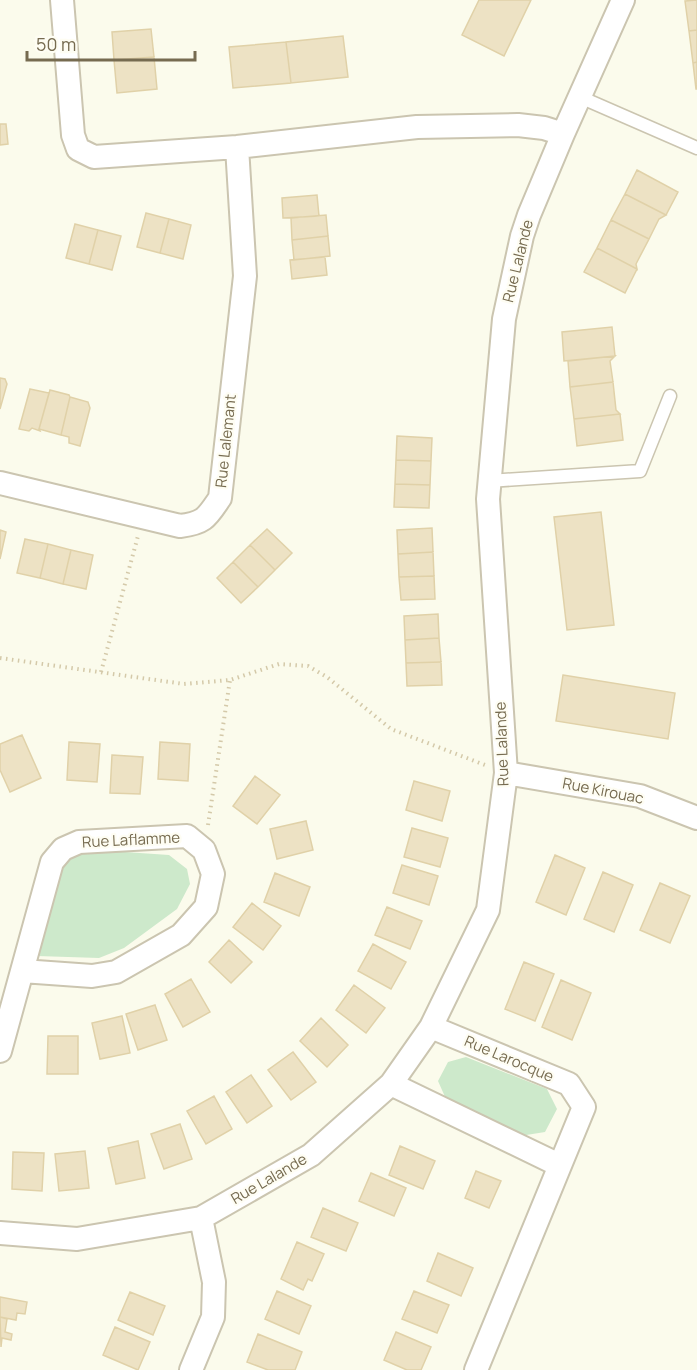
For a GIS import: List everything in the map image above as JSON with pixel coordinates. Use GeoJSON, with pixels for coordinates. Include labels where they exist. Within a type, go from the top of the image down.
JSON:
{"type":"FeatureCollection","features":[{"type":"Feature","properties":{"kind":"street"},"geometry":{"type":"LineString","coordinates":[[62,0],[73,135],[78,149],[94,157],[237,147],[417,126],[518,125],[544,128],[563,134]]}},
{"type":"Feature","properties":{"kind":"street","name":"Rue Lalande"},"geometry":{"type":"LineString","coordinates":[[0,1233],[77,1239],[201,1218],[311,1155],[391,1084],[431,1027],[488,910],[506,773],[488,499],[504,319],[522,236],[529,215],[623,0]]}},
{"type":"Feature","properties":{"kind":"street","name":"Rue Lalemant"},"geometry":{"type":"LineString","coordinates":[[0,483],[180,526],[195,524],[209,515],[220,498],[245,276],[237,147]]}},
{"type":"Feature","properties":{"kind":"street","name":"Rue Kirouac"},"geometry":{"type":"LineString","coordinates":[[506,773],[640,796],[697,818]]}},
{"type":"Feature","properties":{"kind":"street","name":"Rue Laflamme"},"geometry":{"type":"LineString","coordinates":[[0,1051],[52,862],[63,849],[78,842],[187,836],[204,850]]}},
{"type":"Feature","properties":{"kind":"street"},"geometry":{"type":"LineString","coordinates":[[22,971],[92,975],[116,972],[181,935],[206,907],[213,874],[204,850]]}},
{"type":"Feature","properties":{"kind":"street","name":"Rue Larocque"},"geometry":{"type":"LineString","coordinates":[[431,1027],[569,1084],[584,1107],[476,1370]]}},
{"type":"Feature","properties":{"kind":"street"},"geometry":{"type":"LineString","coordinates":[[391,1084],[559,1165]]}},
{"type":"Feature","properties":{"kind":"street"},"geometry":{"type":"LineString","coordinates":[[191,1370],[213,1317],[214,1282],[201,1218]]}},
{"type":"Feature","properties":{"kind":"lane"},"geometry":{"type":"LineString","coordinates":[[580,97],[697,148]]}},
{"type":"Feature","properties":{"kind":"lane"},"geometry":{"type":"LineString","coordinates":[[489,481],[639,471],[670,396]]}},
{"type":"Feature","properties":{"kind":"path"},"geometry":{"type":"LineString","coordinates":[[101,672],[142,518]]}},
{"type":"Feature","properties":{"kind":"path"},"geometry":{"type":"LineString","coordinates":[[0,658],[184,684],[230,680],[279,664],[308,666],[327,677],[391,729],[506,773]]}},
{"type":"Feature","properties":{"kind":"path"},"geometry":{"type":"LineString","coordinates":[[204,850],[230,680]]}},
{"type":"Feature","properties":{"kind":"green space"},"geometry":{"type":"Polygon","coordinates":[[[81,849],[169,855],[187,869],[190,884],[177,909],[124,948],[99,958],[37,956],[58,866],[81,849]]]}},
{"type":"Feature","properties":{"kind":"green space"},"geometry":{"type":"Polygon","coordinates":[[[466,1057],[547,1089],[557,1109],[545,1132],[520,1136],[446,1099],[438,1081],[448,1062],[466,1057]]]}},
{"type":"Feature","properties":{"kind":"building"},"geometry":{"type":"Polygon","coordinates":[[[479,0],[531,0],[504,56],[462,35],[479,0]]]}},
{"type":"Feature","properties":{"kind":"building"},"geometry":{"type":"Polygon","coordinates":[[[697,0],[697,30],[689,31],[685,1],[697,0]]]}},
{"type":"Feature","properties":{"kind":"building"},"geometry":{"type":"Polygon","coordinates":[[[151,29],[154,57],[114,60],[112,32],[151,29]]]}},
{"type":"Feature","properties":{"kind":"building"},"geometry":{"type":"Polygon","coordinates":[[[697,30],[697,62],[693,63],[689,31],[697,30]]]}},
{"type":"Feature","properties":{"kind":"building"},"geometry":{"type":"Polygon","coordinates":[[[343,36],[348,77],[291,83],[286,42],[343,36]]]}},
{"type":"Feature","properties":{"kind":"building"},"geometry":{"type":"Polygon","coordinates":[[[286,42],[291,83],[233,88],[229,47],[286,42]]]}},
{"type":"Feature","properties":{"kind":"building"},"geometry":{"type":"Polygon","coordinates":[[[154,57],[157,89],[117,93],[114,60],[154,57]]]}},
{"type":"Feature","properties":{"kind":"building"},"geometry":{"type":"Polygon","coordinates":[[[697,62],[697,89],[696,89],[693,63],[697,62]]]}},
{"type":"Feature","properties":{"kind":"building"},"geometry":{"type":"Polygon","coordinates":[[[0,124],[6,124],[8,144],[0,145],[0,124]]]}},
{"type":"Feature","properties":{"kind":"building"},"geometry":{"type":"Polygon","coordinates":[[[637,170],[678,192],[666,215],[625,194],[637,170]]]}},
{"type":"Feature","properties":{"kind":"building"},"geometry":{"type":"Polygon","coordinates":[[[625,194],[666,215],[659,219],[649,239],[611,220],[625,194]]]}},
{"type":"Feature","properties":{"kind":"building"},"geometry":{"type":"Polygon","coordinates":[[[317,195],[319,216],[283,218],[282,198],[317,195]]]}},
{"type":"Feature","properties":{"kind":"building"},"geometry":{"type":"Polygon","coordinates":[[[146,213],[169,219],[160,253],[137,247],[146,213]]]}},
{"type":"Feature","properties":{"kind":"building"},"geometry":{"type":"Polygon","coordinates":[[[326,215],[328,236],[292,240],[291,218],[326,215]]]}},
{"type":"Feature","properties":{"kind":"building"},"geometry":{"type":"Polygon","coordinates":[[[169,219],[191,225],[183,259],[160,253],[169,219]]]}},
{"type":"Feature","properties":{"kind":"building"},"geometry":{"type":"Polygon","coordinates":[[[611,220],[649,239],[636,264],[637,269],[597,248],[611,220]]]}},
{"type":"Feature","properties":{"kind":"building"},"geometry":{"type":"Polygon","coordinates":[[[75,224],[98,230],[89,264],[66,258],[75,224]]]}},
{"type":"Feature","properties":{"kind":"building"},"geometry":{"type":"Polygon","coordinates":[[[98,230],[121,236],[112,270],[89,264],[98,230]]]}},
{"type":"Feature","properties":{"kind":"building"},"geometry":{"type":"Polygon","coordinates":[[[328,236],[330,256],[294,260],[292,240],[328,236]]]}},
{"type":"Feature","properties":{"kind":"building"},"geometry":{"type":"Polygon","coordinates":[[[597,248],[637,269],[625,293],[584,272],[597,248]]]}},
{"type":"Feature","properties":{"kind":"building"},"geometry":{"type":"Polygon","coordinates":[[[325,257],[327,275],[292,279],[290,260],[325,257]]]}},
{"type":"Feature","properties":{"kind":"building"},"geometry":{"type":"Polygon","coordinates":[[[612,327],[615,356],[564,361],[562,332],[612,327]]]}},
{"type":"Feature","properties":{"kind":"building"},"geometry":{"type":"Polygon","coordinates":[[[615,356],[610,361],[613,382],[570,387],[568,361],[615,356]]]}},
{"type":"Feature","properties":{"kind":"building"},"geometry":{"type":"Polygon","coordinates":[[[0,378],[5,379],[7,384],[0,409],[0,378]]]}},
{"type":"Feature","properties":{"kind":"building"},"geometry":{"type":"Polygon","coordinates":[[[613,382],[616,410],[620,414],[574,419],[570,387],[613,382]]]}},
{"type":"Feature","properties":{"kind":"building"},"geometry":{"type":"Polygon","coordinates":[[[30,389],[49,393],[40,431],[32,428],[29,431],[19,429],[30,389]]]}},
{"type":"Feature","properties":{"kind":"building"},"geometry":{"type":"Polygon","coordinates":[[[50,390],[70,397],[61,435],[39,429],[50,390]]]}},
{"type":"Feature","properties":{"kind":"building"},"geometry":{"type":"Polygon","coordinates":[[[70,397],[88,402],[90,408],[80,446],[69,443],[69,437],[61,435],[70,397]]]}},
{"type":"Feature","properties":{"kind":"building"},"geometry":{"type":"Polygon","coordinates":[[[620,414],[623,440],[577,446],[574,419],[620,414]]]}},
{"type":"Feature","properties":{"kind":"building"},"geometry":{"type":"Polygon","coordinates":[[[397,436],[432,438],[431,461],[396,460],[397,436]]]}},
{"type":"Feature","properties":{"kind":"building"},"geometry":{"type":"Polygon","coordinates":[[[396,460],[431,461],[430,485],[395,484],[396,460]]]}},
{"type":"Feature","properties":{"kind":"building"},"geometry":{"type":"Polygon","coordinates":[[[395,484],[430,485],[429,508],[394,507],[395,484]]]}},
{"type":"Feature","properties":{"kind":"building"},"geometry":{"type":"Polygon","coordinates":[[[601,512],[614,625],[567,630],[554,517],[601,512]]]}},
{"type":"Feature","properties":{"kind":"building"},"geometry":{"type":"Polygon","coordinates":[[[432,528],[433,552],[398,554],[397,530],[432,528]]]}},
{"type":"Feature","properties":{"kind":"building"},"geometry":{"type":"Polygon","coordinates":[[[267,529],[292,553],[275,570],[250,545],[267,529]]]}},
{"type":"Feature","properties":{"kind":"building"},"geometry":{"type":"Polygon","coordinates":[[[0,530],[6,532],[0,559],[0,530]]]}},
{"type":"Feature","properties":{"kind":"building"},"geometry":{"type":"Polygon","coordinates":[[[25,539],[48,544],[40,578],[17,573],[25,539]]]}},
{"type":"Feature","properties":{"kind":"building"},"geometry":{"type":"Polygon","coordinates":[[[48,544],[71,550],[63,584],[40,578],[48,544]]]}},
{"type":"Feature","properties":{"kind":"building"},"geometry":{"type":"Polygon","coordinates":[[[250,545],[275,570],[258,587],[233,562],[250,545]]]}},
{"type":"Feature","properties":{"kind":"building"},"geometry":{"type":"Polygon","coordinates":[[[71,550],[93,555],[86,589],[63,584],[71,550]]]}},
{"type":"Feature","properties":{"kind":"building"},"geometry":{"type":"Polygon","coordinates":[[[433,552],[434,576],[399,577],[398,554],[433,552]]]}},
{"type":"Feature","properties":{"kind":"building"},"geometry":{"type":"Polygon","coordinates":[[[233,562],[258,587],[241,603],[217,578],[233,562]]]}},
{"type":"Feature","properties":{"kind":"building"},"geometry":{"type":"Polygon","coordinates":[[[434,576],[435,599],[401,600],[399,577],[434,576]]]}},
{"type":"Feature","properties":{"kind":"building"},"geometry":{"type":"Polygon","coordinates":[[[438,614],[439,638],[405,640],[404,616],[438,614]]]}},
{"type":"Feature","properties":{"kind":"building"},"geometry":{"type":"Polygon","coordinates":[[[439,638],[441,662],[406,663],[405,640],[439,638]]]}},
{"type":"Feature","properties":{"kind":"building"},"geometry":{"type":"Polygon","coordinates":[[[441,662],[442,685],[407,686],[406,663],[441,662]]]}},
{"type":"Feature","properties":{"kind":"building"},"geometry":{"type":"Polygon","coordinates":[[[563,675],[675,693],[668,739],[556,721],[563,675]]]}},
{"type":"Feature","properties":{"kind":"building"},"geometry":{"type":"Polygon","coordinates":[[[22,735],[41,778],[10,792],[0,770],[0,744],[22,735]]]}},
{"type":"Feature","properties":{"kind":"building"},"geometry":{"type":"Polygon","coordinates":[[[69,742],[100,744],[97,782],[67,780],[69,742]]]}},
{"type":"Feature","properties":{"kind":"building"},"geometry":{"type":"Polygon","coordinates":[[[160,742],[190,744],[188,781],[158,779],[160,742]]]}},
{"type":"Feature","properties":{"kind":"building"},"geometry":{"type":"Polygon","coordinates":[[[112,755],[143,757],[140,794],[110,793],[112,755]]]}},
{"type":"Feature","properties":{"kind":"building"},"geometry":{"type":"Polygon","coordinates":[[[255,776],[280,795],[257,824],[233,806],[255,776]]]}},
{"type":"Feature","properties":{"kind":"building"},"geometry":{"type":"Polygon","coordinates":[[[414,781],[450,791],[442,821],[406,810],[414,781]]]}},
{"type":"Feature","properties":{"kind":"building"},"geometry":{"type":"Polygon","coordinates":[[[306,821],[313,850],[277,859],[270,829],[306,821]]]}},
{"type":"Feature","properties":{"kind":"building"},"geometry":{"type":"Polygon","coordinates":[[[412,828],[448,838],[440,867],[404,857],[412,828]]]}},
{"type":"Feature","properties":{"kind":"building"},"geometry":{"type":"Polygon","coordinates":[[[555,855],[585,868],[566,915],[536,902],[555,855]]]}},
{"type":"Feature","properties":{"kind":"building"},"geometry":{"type":"Polygon","coordinates":[[[402,865],[438,876],[429,905],[393,893],[402,865]]]}},
{"type":"Feature","properties":{"kind":"building"},"geometry":{"type":"Polygon","coordinates":[[[603,872],[633,885],[614,932],[584,919],[603,872]]]}},
{"type":"Feature","properties":{"kind":"building"},"geometry":{"type":"Polygon","coordinates":[[[275,873],[310,887],[299,916],[264,902],[275,873]]]}},
{"type":"Feature","properties":{"kind":"building"},"geometry":{"type":"Polygon","coordinates":[[[660,883],[690,896],[670,943],[640,930],[660,883]]]}},
{"type":"Feature","properties":{"kind":"building"},"geometry":{"type":"Polygon","coordinates":[[[252,903],[281,926],[263,950],[233,927],[252,903]]]}},
{"type":"Feature","properties":{"kind":"building"},"geometry":{"type":"Polygon","coordinates":[[[387,907],[422,921],[410,949],[375,935],[387,907]]]}},
{"type":"Feature","properties":{"kind":"building"},"geometry":{"type":"Polygon","coordinates":[[[229,940],[252,962],[231,983],[209,962],[229,940]]]}},
{"type":"Feature","properties":{"kind":"building"},"geometry":{"type":"Polygon","coordinates":[[[373,944],[406,962],[391,989],[358,971],[373,944]]]}},
{"type":"Feature","properties":{"kind":"building"},"geometry":{"type":"Polygon","coordinates":[[[524,962],[554,974],[535,1021],[505,1009],[524,962]]]}},
{"type":"Feature","properties":{"kind":"building"},"geometry":{"type":"Polygon","coordinates":[[[191,979],[210,1012],[183,1027],[165,994],[191,979]]]}},
{"type":"Feature","properties":{"kind":"building"},"geometry":{"type":"Polygon","coordinates":[[[561,980],[591,993],[572,1040],[542,1027],[561,980]]]}},
{"type":"Feature","properties":{"kind":"building"},"geometry":{"type":"Polygon","coordinates":[[[354,985],[385,1008],[366,1033],[336,1010],[354,985]]]}},
{"type":"Feature","properties":{"kind":"building"},"geometry":{"type":"Polygon","coordinates":[[[155,1005],[167,1040],[138,1050],[126,1014],[155,1005]]]}},
{"type":"Feature","properties":{"kind":"building"},"geometry":{"type":"Polygon","coordinates":[[[122,1016],[130,1053],[100,1059],[92,1023],[122,1016]]]}},
{"type":"Feature","properties":{"kind":"building"},"geometry":{"type":"Polygon","coordinates":[[[321,1018],[348,1045],[327,1067],[300,1041],[321,1018]]]}},
{"type":"Feature","properties":{"kind":"building"},"geometry":{"type":"Polygon","coordinates":[[[48,1036],[78,1036],[78,1074],[47,1074],[48,1036]]]}},
{"type":"Feature","properties":{"kind":"building"},"geometry":{"type":"Polygon","coordinates":[[[293,1052],[316,1082],[291,1100],[268,1070],[293,1052]]]}},
{"type":"Feature","properties":{"kind":"building"},"geometry":{"type":"Polygon","coordinates":[[[251,1075],[272,1106],[247,1123],[226,1092],[251,1075]]]}},
{"type":"Feature","properties":{"kind":"building"},"geometry":{"type":"Polygon","coordinates":[[[214,1096],[232,1129],[206,1144],[187,1111],[214,1096]]]}},
{"type":"Feature","properties":{"kind":"building"},"geometry":{"type":"Polygon","coordinates":[[[180,1124],[192,1159],[164,1169],[151,1134],[180,1124]]]}},
{"type":"Feature","properties":{"kind":"building"},"geometry":{"type":"Polygon","coordinates":[[[138,1141],[145,1178],[116,1184],[108,1148],[138,1141]]]}},
{"type":"Feature","properties":{"kind":"building"},"geometry":{"type":"Polygon","coordinates":[[[400,1146],[435,1161],[423,1189],[389,1175],[400,1146]]]}},
{"type":"Feature","properties":{"kind":"building"},"geometry":{"type":"Polygon","coordinates":[[[85,1151],[89,1188],[59,1191],[55,1154],[85,1151]]]}},
{"type":"Feature","properties":{"kind":"building"},"geometry":{"type":"Polygon","coordinates":[[[13,1152],[44,1153],[42,1191],[12,1189],[13,1152]]]}},
{"type":"Feature","properties":{"kind":"building"},"geometry":{"type":"Polygon","coordinates":[[[476,1171],[501,1181],[489,1208],[465,1198],[476,1171]]]}},
{"type":"Feature","properties":{"kind":"building"},"geometry":{"type":"Polygon","coordinates":[[[371,1173],[406,1188],[394,1216],[359,1201],[371,1173]]]}},
{"type":"Feature","properties":{"kind":"building"},"geometry":{"type":"Polygon","coordinates":[[[323,1208],[358,1223],[346,1251],[311,1237],[323,1208]]]}},
{"type":"Feature","properties":{"kind":"building"},"geometry":{"type":"Polygon","coordinates":[[[297,1242],[324,1254],[312,1281],[308,1279],[303,1290],[281,1279],[297,1242]]]}},
{"type":"Feature","properties":{"kind":"building"},"geometry":{"type":"Polygon","coordinates":[[[438,1253],[473,1268],[461,1296],[427,1281],[438,1253]]]}},
{"type":"Feature","properties":{"kind":"building"},"geometry":{"type":"Polygon","coordinates":[[[277,1291],[311,1306],[299,1334],[265,1319],[277,1291]]]}},
{"type":"Feature","properties":{"kind":"building"},"geometry":{"type":"Polygon","coordinates":[[[414,1291],[449,1305],[437,1333],[402,1319],[414,1291]]]}},
{"type":"Feature","properties":{"kind":"building"},"geometry":{"type":"Polygon","coordinates":[[[130,1292],[165,1306],[153,1335],[118,1320],[130,1292]]]}},
{"type":"Feature","properties":{"kind":"building"},"geometry":{"type":"Polygon","coordinates":[[[0,1297],[27,1302],[25,1314],[17,1313],[16,1320],[0,1317],[0,1297]]]}},
{"type":"Feature","properties":{"kind":"building"},"geometry":{"type":"Polygon","coordinates":[[[0,1317],[7,1319],[5,1332],[12,1334],[11,1340],[2,1338],[1,1347],[0,1317]]]}},
{"type":"Feature","properties":{"kind":"building"},"geometry":{"type":"Polygon","coordinates":[[[115,1327],[150,1342],[138,1370],[103,1355],[115,1327]]]}},
{"type":"Feature","properties":{"kind":"building"},"geometry":{"type":"Polygon","coordinates":[[[396,1332],[431,1347],[421,1370],[407,1370],[384,1360],[396,1332]]]}},
{"type":"Feature","properties":{"kind":"building"},"geometry":{"type":"Polygon","coordinates":[[[258,1334],[302,1352],[295,1370],[268,1370],[247,1362],[258,1334]]]}}]}
